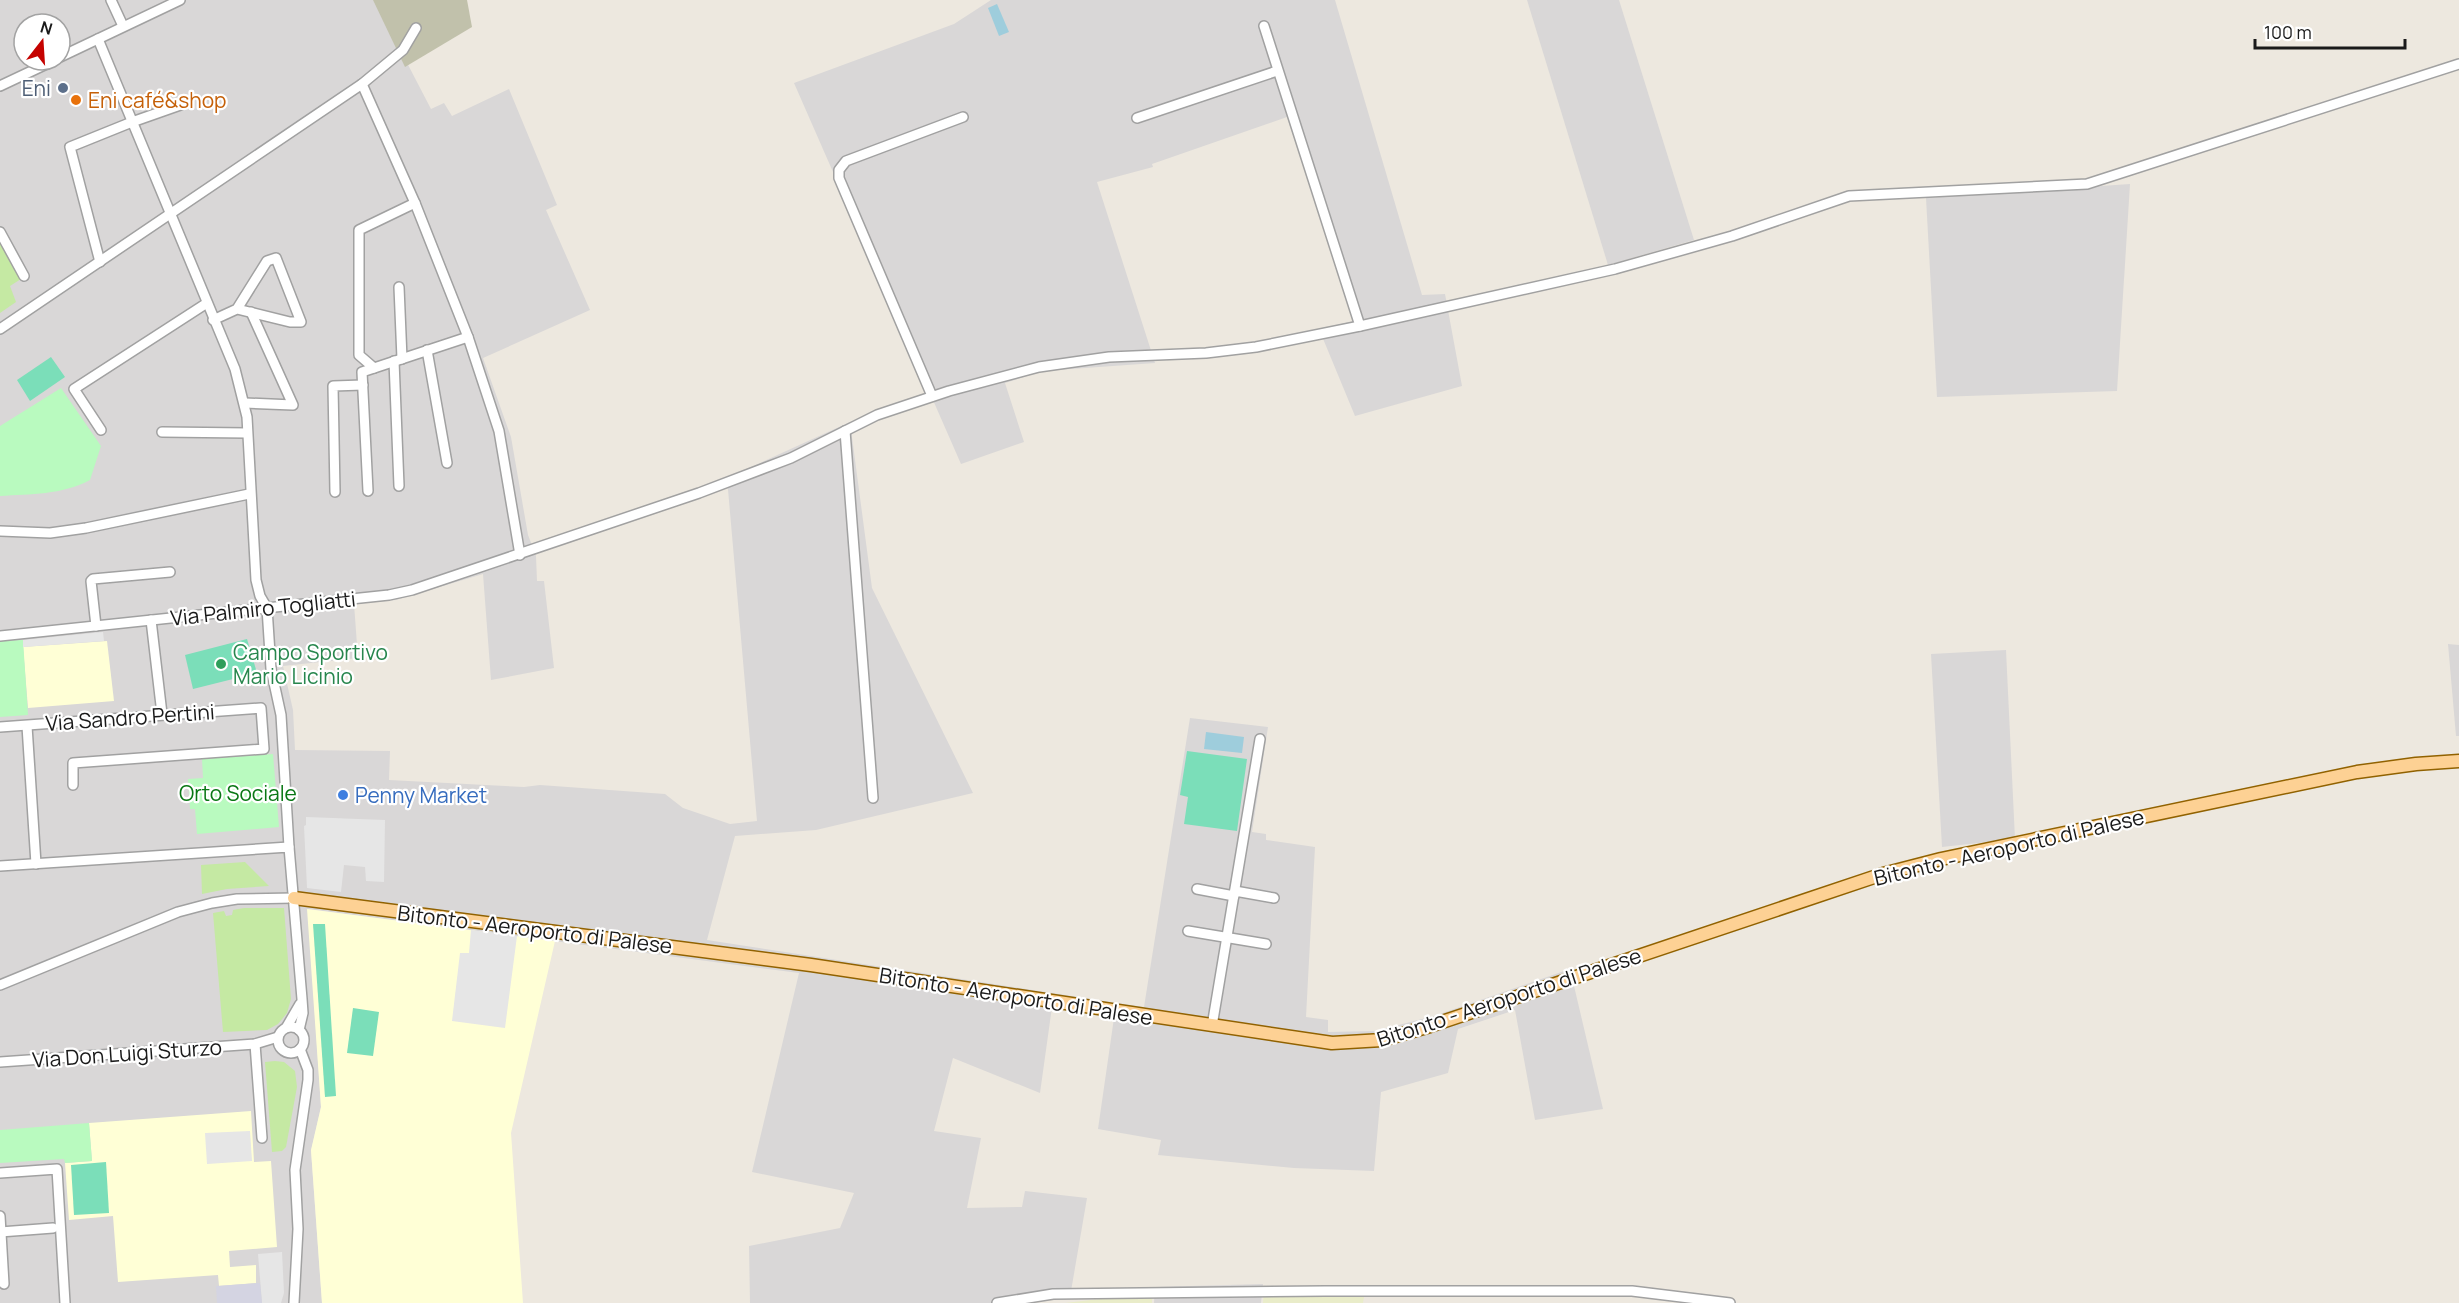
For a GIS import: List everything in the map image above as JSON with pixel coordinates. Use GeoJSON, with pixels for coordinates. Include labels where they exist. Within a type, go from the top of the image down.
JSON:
{"type":"FeatureCollection","features":[{"type":"Feature","properties":{"kind":"main road","name":"Bitonto - Aeroporto di Palese"},"geometry":{"type":"LineString","coordinates":[[294,898],[811,965],[1332,1043],[1382,1040],[1873,878],[1941,859],[2357,772],[2459,761]]}},
{"type":"Feature","properties":{"kind":"street"},"geometry":{"type":"LineString","coordinates":[[111,0],[123,26]]}},
{"type":"Feature","properties":{"kind":"street"},"geometry":{"type":"LineString","coordinates":[[72,51],[180,0]]}},
{"type":"Feature","properties":{"kind":"street"},"geometry":{"type":"LineString","coordinates":[[1263,26],[1360,326]]}},
{"type":"Feature","properties":{"kind":"street"},"geometry":{"type":"LineString","coordinates":[[0,329],[362,84],[404,50],[416,28]]}},
{"type":"Feature","properties":{"kind":"street"},"geometry":{"type":"LineString","coordinates":[[98,39],[235,369],[245,404],[256,580],[260,596],[267,608],[271,669],[281,715],[303,1014],[299,1030],[303,1041],[300,1048],[308,1070],[295,1163],[298,1229],[294,1303]]}},
{"type":"Feature","properties":{"kind":"street","name":"Via Palmiro Togliatti"},"geometry":{"type":"LineString","coordinates":[[0,636],[389,595],[412,590],[720,486],[791,458],[877,415],[932,396],[1039,367],[1109,357],[1206,353],[1256,347],[1360,326],[1615,269],[1732,236],[1849,196],[2087,184],[2459,64]]}},
{"type":"Feature","properties":{"kind":"street"},"geometry":{"type":"LineString","coordinates":[[1137,118],[1277,71]]}},
{"type":"Feature","properties":{"kind":"street"},"geometry":{"type":"LineString","coordinates":[[0,86],[30,72]]}},
{"type":"Feature","properties":{"kind":"street"},"geometry":{"type":"LineString","coordinates":[[362,84],[415,203],[468,337],[499,431],[520,555]]}},
{"type":"Feature","properties":{"kind":"street"},"geometry":{"type":"LineString","coordinates":[[100,262],[70,147],[132,122],[186,104]]}},
{"type":"Feature","properties":{"kind":"street"},"geometry":{"type":"LineString","coordinates":[[932,396],[839,178],[838,170],[846,161],[963,117]]}},
{"type":"Feature","properties":{"kind":"street"},"geometry":{"type":"LineString","coordinates":[[374,368],[358,355],[359,230],[415,203]]}},
{"type":"Feature","properties":{"kind":"street"},"geometry":{"type":"LineString","coordinates":[[0,232],[24,276]]}},
{"type":"Feature","properties":{"kind":"street"},"geometry":{"type":"LineString","coordinates":[[213,320],[237,309],[267,261],[276,258],[301,322],[290,322],[237,309]]}},
{"type":"Feature","properties":{"kind":"street"},"geometry":{"type":"LineString","coordinates":[[399,287],[399,486]]}},
{"type":"Feature","properties":{"kind":"street"},"geometry":{"type":"LineString","coordinates":[[101,430],[74,389],[207,303]]}},
{"type":"Feature","properties":{"kind":"street"},"geometry":{"type":"LineString","coordinates":[[245,404],[293,405],[251,312]]}},
{"type":"Feature","properties":{"kind":"street"},"geometry":{"type":"LineString","coordinates":[[368,491],[362,372],[468,337]]}},
{"type":"Feature","properties":{"kind":"street"},"geometry":{"type":"LineString","coordinates":[[427,350],[447,463]]}},
{"type":"Feature","properties":{"kind":"street"},"geometry":{"type":"LineString","coordinates":[[335,492],[333,386],[363,385]]}},
{"type":"Feature","properties":{"kind":"street"},"geometry":{"type":"LineString","coordinates":[[845,431],[873,798]]}},
{"type":"Feature","properties":{"kind":"street"},"geometry":{"type":"LineString","coordinates":[[162,432],[247,433]]}},
{"type":"Feature","properties":{"kind":"street"},"geometry":{"type":"LineString","coordinates":[[0,531],[50,533],[86,528],[249,494]]}},
{"type":"Feature","properties":{"kind":"street"},"geometry":{"type":"LineString","coordinates":[[96,626],[91,581],[93,579],[170,572]]}},
{"type":"Feature","properties":{"kind":"street"},"geometry":{"type":"LineString","coordinates":[[151,620],[162,714]]}},
{"type":"Feature","properties":{"kind":"street","name":"Via Sandro Pertini"},"geometry":{"type":"LineString","coordinates":[[0,727],[261,708],[264,749],[73,763],[73,784]]}},
{"type":"Feature","properties":{"kind":"street"},"geometry":{"type":"LineString","coordinates":[[27,726],[36,864]]}},
{"type":"Feature","properties":{"kind":"street"},"geometry":{"type":"LineString","coordinates":[[1212,1026],[1260,739]]}},
{"type":"Feature","properties":{"kind":"street"},"geometry":{"type":"LineString","coordinates":[[0,866],[289,847]]}},
{"type":"Feature","properties":{"kind":"street"},"geometry":{"type":"LineString","coordinates":[[1197,889],[1274,898]]}},
{"type":"Feature","properties":{"kind":"street"},"geometry":{"type":"LineString","coordinates":[[0,985],[141,926],[189,909],[237,899],[294,898]]}},
{"type":"Feature","properties":{"kind":"street"},"geometry":{"type":"LineString","coordinates":[[1188,931],[1266,944]]}},
{"type":"Feature","properties":{"kind":"street"},"geometry":{"type":"LineString","coordinates":[[255,1044],[278,1036],[297,1012],[302,999]]}},
{"type":"Feature","properties":{"kind":"street"},"geometry":{"type":"LineString","coordinates":[[286,1028],[299,1030]]}},
{"type":"Feature","properties":{"kind":"street"},"geometry":{"type":"LineString","coordinates":[[278,1036],[285,1051],[308,1070]]}},
{"type":"Feature","properties":{"kind":"street"},"geometry":{"type":"LineString","coordinates":[[255,1044],[285,1051],[300,1048]]}},
{"type":"Feature","properties":{"kind":"street"},"geometry":{"type":"LineString","coordinates":[[255,1044],[262,1138]]}},
{"type":"Feature","properties":{"kind":"street","name":"Via Don Luigi Sturzo"},"geometry":{"type":"LineString","coordinates":[[0,1062],[255,1044]]}},
{"type":"Feature","properties":{"kind":"street"},"geometry":{"type":"LineString","coordinates":[[0,1173],[57,1169],[65,1303]]}},
{"type":"Feature","properties":{"kind":"street"},"geometry":{"type":"LineString","coordinates":[[0,1216],[4,1284]]}},
{"type":"Feature","properties":{"kind":"street"},"geometry":{"type":"LineString","coordinates":[[0,1232],[52,1228]]}},
{"type":"Feature","properties":{"kind":"street"},"geometry":{"type":"LineString","coordinates":[[997,1303],[1053,1294],[1325,1291],[1632,1291],[1730,1303]]}},
{"type":"Feature","properties":{"kind":"shaded area"},"geometry":{"type":"Polygon","coordinates":[[[0,0],[386,0],[378,7],[431,109],[444,103],[452,116],[509,89],[557,205],[546,210],[590,310],[483,358],[511,437],[528,535],[536,556],[537,581],[544,581],[554,668],[491,680],[483,574],[396,600],[354,604],[358,658],[283,666],[293,710],[295,750],[390,751],[389,780],[524,787],[540,785],[665,794],[683,808],[730,824],[757,821],[727,478],[850,422],[872,588],[973,793],[816,830],[735,836],[707,940],[1144,1007],[1190,718],[1268,727],[1252,832],[1266,834],[1266,840],[1315,847],[1306,1017],[1328,1020],[1328,1032],[1375,1031],[1434,1016],[1570,969],[1603,1109],[1535,1120],[1515,1010],[1458,1029],[1448,1073],[1381,1092],[1374,1171],[1294,1168],[1158,1155],[1161,1140],[1098,1129],[1114,1018],[1052,1007],[1040,1093],[953,1058],[934,1131],[981,1138],[967,1208],[1022,1207],[1025,1191],[1087,1198],[1070,1297],[1012,1303],[750,1303],[749,1246],[840,1228],[854,1193],[752,1172],[799,973],[308,909],[321,1107],[311,1151],[322,1303],[0,1303],[0,0]]]}},
{"type":"Feature","properties":{"kind":"shaded area"},"geometry":{"type":"Polygon","coordinates":[[[373,0],[467,0],[472,27],[405,67],[373,0]]]}},
{"type":"Feature","properties":{"kind":"shaded area"},"geometry":{"type":"Polygon","coordinates":[[[991,0],[1335,0],[1422,295],[1445,294],[1462,386],[1355,416],[1319,329],[1354,321],[1287,117],[1152,164],[1153,167],[1097,182],[1155,363],[1043,371],[1005,383],[1024,442],[961,464],[794,83],[954,24],[991,0]]]}},
{"type":"Feature","properties":{"kind":"shaded area"},"geometry":{"type":"Polygon","coordinates":[[[1527,0],[1619,0],[1694,240],[1608,265],[1527,0]]]}},
{"type":"Feature","properties":{"kind":"shaded area"},"geometry":{"type":"Polygon","coordinates":[[[2130,184],[2117,391],[1937,397],[1926,198],[2130,184]]]}},
{"type":"Feature","properties":{"kind":"shaded area"},"geometry":{"type":"Polygon","coordinates":[[[103,632],[104,641],[23,647],[23,640],[103,632]]]}},
{"type":"Feature","properties":{"kind":"shaded area"},"geometry":{"type":"Polygon","coordinates":[[[107,641],[114,701],[28,708],[23,647],[107,641]]]}},
{"type":"Feature","properties":{"kind":"shaded area"},"geometry":{"type":"Polygon","coordinates":[[[2448,644],[2459,645],[2459,736],[2456,736],[2448,644]]]}},
{"type":"Feature","properties":{"kind":"shaded area"},"geometry":{"type":"Polygon","coordinates":[[[2006,650],[2015,839],[1942,847],[1931,654],[2006,650]]]}},
{"type":"Feature","properties":{"kind":"shaded area"},"geometry":{"type":"Polygon","coordinates":[[[306,817],[385,820],[384,882],[366,881],[365,867],[344,865],[341,892],[307,888],[304,826],[306,817]]]}},
{"type":"Feature","properties":{"kind":"shaded area"},"geometry":{"type":"Polygon","coordinates":[[[307,909],[555,941],[511,1133],[523,1303],[322,1303],[311,1150],[321,1107],[307,909]]]}},
{"type":"Feature","properties":{"kind":"shaded area"},"geometry":{"type":"Polygon","coordinates":[[[471,930],[517,936],[505,1028],[452,1021],[460,953],[469,953],[471,930]]]}},
{"type":"Feature","properties":{"kind":"shaded area"},"geometry":{"type":"Polygon","coordinates":[[[251,1111],[254,1162],[271,1161],[277,1247],[229,1251],[230,1267],[256,1265],[256,1283],[219,1286],[218,1275],[118,1282],[113,1216],[69,1220],[65,1163],[92,1161],[89,1123],[251,1111]]]}},
{"type":"Feature","properties":{"kind":"shaded area"},"geometry":{"type":"Polygon","coordinates":[[[250,1131],[252,1161],[207,1164],[205,1133],[250,1131]]]}},
{"type":"Feature","properties":{"kind":"shaded area"},"geometry":{"type":"Polygon","coordinates":[[[282,1252],[284,1293],[281,1303],[262,1303],[258,1254],[282,1252]]]}},
{"type":"Feature","properties":{"kind":"shaded area"},"geometry":{"type":"Polygon","coordinates":[[[260,1283],[262,1303],[217,1303],[216,1286],[260,1283]]]}},
{"type":"Feature","properties":{"kind":"shaded area"},"geometry":{"type":"Polygon","coordinates":[[[1263,1284],[1261,1303],[1154,1303],[1155,1287],[1263,1284]]]}},
{"type":"Feature","properties":{"kind":"shaded area"},"geometry":{"type":"Polygon","coordinates":[[[1365,1291],[1363,1303],[1263,1303],[1264,1292],[1365,1291]]]}},
{"type":"Feature","properties":{"kind":"shaded area"},"geometry":{"type":"Polygon","coordinates":[[[1152,1293],[1152,1303],[1065,1303],[1152,1293]]]}},
{"type":"Feature","properties":{"kind":"green space"},"geometry":{"type":"Polygon","coordinates":[[[0,241],[21,279],[10,286],[16,302],[0,313],[0,241]]]}},
{"type":"Feature","properties":{"kind":"green space"},"geometry":{"type":"Polygon","coordinates":[[[51,357],[65,377],[30,401],[17,380],[51,357]]]}},
{"type":"Feature","properties":{"kind":"green space"},"geometry":{"type":"Polygon","coordinates":[[[61,388],[101,446],[90,480],[57,491],[0,496],[0,426],[61,388]]]}},
{"type":"Feature","properties":{"kind":"green space","name":"Campo Sportivo Mario Licinio"},"geometry":{"type":"Polygon","coordinates":[[[247,639],[257,673],[193,689],[185,655],[247,639]]]}},
{"type":"Feature","properties":{"kind":"green space"},"geometry":{"type":"Polygon","coordinates":[[[23,640],[28,715],[0,717],[0,641],[23,640]]]}},
{"type":"Feature","properties":{"kind":"green space"},"geometry":{"type":"Polygon","coordinates":[[[1187,751],[1247,759],[1237,831],[1184,824],[1188,797],[1180,795],[1187,751]]]}},
{"type":"Feature","properties":{"kind":"green space","name":"Orto Sociale"},"geometry":{"type":"Polygon","coordinates":[[[273,754],[279,827],[197,834],[195,809],[190,809],[188,779],[203,778],[202,759],[273,754]]]}},
{"type":"Feature","properties":{"kind":"green space"},"geometry":{"type":"Polygon","coordinates":[[[245,862],[269,886],[227,889],[202,894],[201,865],[245,862]]]}},
{"type":"Feature","properties":{"kind":"green space"},"geometry":{"type":"Polygon","coordinates":[[[284,908],[291,999],[287,1013],[278,1024],[267,1030],[223,1032],[213,913],[224,911],[226,916],[232,915],[233,910],[284,908]]]}},
{"type":"Feature","properties":{"kind":"green space"},"geometry":{"type":"Polygon","coordinates":[[[313,924],[325,924],[336,1096],[325,1097],[313,924]]]}},
{"type":"Feature","properties":{"kind":"green space"},"geometry":{"type":"Polygon","coordinates":[[[353,1008],[379,1012],[373,1056],[347,1053],[353,1008]]]}},
{"type":"Feature","properties":{"kind":"green space"},"geometry":{"type":"Polygon","coordinates":[[[265,1062],[284,1062],[295,1071],[297,1087],[286,1147],[282,1151],[272,1152],[265,1062]]]}},
{"type":"Feature","properties":{"kind":"green space"},"geometry":{"type":"Polygon","coordinates":[[[89,1123],[92,1161],[65,1163],[64,1159],[0,1163],[0,1130],[89,1123]]]}},
{"type":"Feature","properties":{"kind":"green space"},"geometry":{"type":"Polygon","coordinates":[[[106,1162],[109,1213],[74,1215],[71,1165],[106,1162]]]}},
{"type":"Feature","properties":{"kind":"water"},"geometry":{"type":"Polygon","coordinates":[[[997,4],[1009,32],[999,36],[988,8],[997,4]]]}},
{"type":"Feature","properties":{"kind":"water"},"geometry":{"type":"Polygon","coordinates":[[[1206,732],[1244,737],[1242,753],[1204,749],[1206,732]]]}},
{"type":"Feature","properties":{"kind":"place","name":"Eni"},"geometry":{"type":"Point","coordinates":[63,88]}},
{"type":"Feature","properties":{"kind":"place","name":"Eni café&shop"},"geometry":{"type":"Point","coordinates":[76,100]}},
{"type":"Feature","properties":{"kind":"place","name":"Campo Sportivo Mario Licinio"},"geometry":{"type":"Point","coordinates":[221,664]}},
{"type":"Feature","properties":{"kind":"place","name":"Penny Market"},"geometry":{"type":"Point","coordinates":[343,795]}}]}
